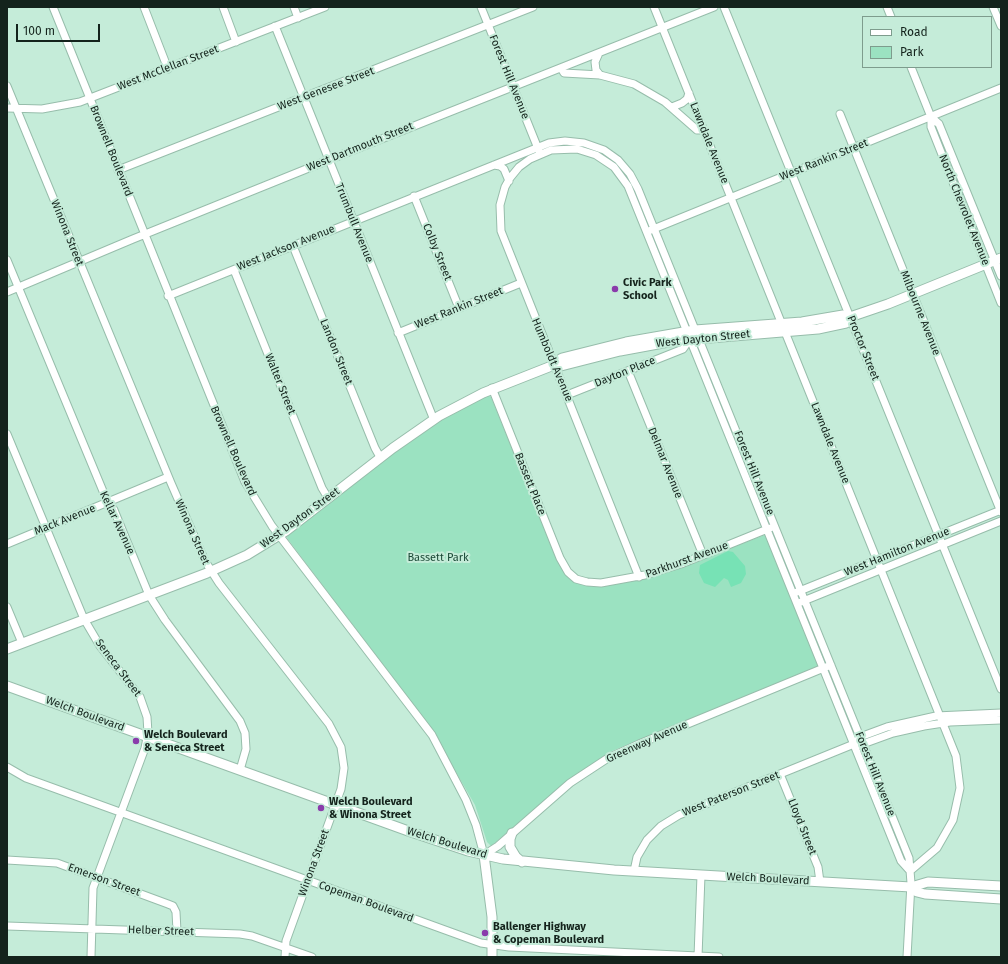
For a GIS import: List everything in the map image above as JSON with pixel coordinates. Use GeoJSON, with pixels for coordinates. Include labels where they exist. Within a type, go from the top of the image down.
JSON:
{"type":"FeatureCollection","features":[{"type":"Feature","properties":{"kind":"main road","name":"West Dayton Street"},"geometry":{"type":"LineString","coordinates":[[7,649],[211,572],[247,555],[279,536],[380,457],[434,420],[492,388],[554,364],[562,358],[693,335],[783,328],[818,329],[841,324],[847,322],[850,317],[998,260]]}},
{"type":"Feature","properties":{"kind":"main road","name":"Welch Boulevard"},"geometry":{"type":"LineString","coordinates":[[7,686],[416,834],[484,855],[523,862],[634,871],[911,887],[928,882],[1001,886]]}},
{"type":"Feature","properties":{"kind":"main road"},"geometry":{"type":"LineString","coordinates":[[512,833],[510,841],[511,850],[517,858],[523,862]]}},
{"type":"Feature","properties":{"kind":"main road"},"geometry":{"type":"LineString","coordinates":[[484,855],[491,903],[492,957]]}},
{"type":"Feature","properties":{"kind":"main road","name":"Welch Boulevard"},"geometry":{"type":"LineString","coordinates":[[911,887],[917,892],[925,894],[1001,899]]}},
{"type":"Feature","properties":{"kind":"street","name":"Brownell Boulevard"},"geometry":{"type":"LineString","coordinates":[[53,7],[241,475],[260,508],[279,536],[432,735],[466,800],[478,831],[484,855]]}},
{"type":"Feature","properties":{"kind":"street"},"geometry":{"type":"LineString","coordinates":[[144,7],[168,69]]}},
{"type":"Feature","properties":{"kind":"street"},"geometry":{"type":"LineString","coordinates":[[223,7],[236,42]]}},
{"type":"Feature","properties":{"kind":"street"},"geometry":{"type":"LineString","coordinates":[[294,7],[298,18]]}},
{"type":"Feature","properties":{"kind":"street","name":"West McClellan Street"},"geometry":{"type":"LineString","coordinates":[[7,108],[53,108],[90,99],[325,7]]}},
{"type":"Feature","properties":{"kind":"street","name":"Forest Hill Avenue"},"geometry":{"type":"LineString","coordinates":[[481,7],[539,150],[577,149],[596,155],[610,164],[626,182],[668,263],[693,335],[705,376],[901,862],[910,871]]}},
{"type":"Feature","properties":{"kind":"street","name":"West Genesee Street"},"geometry":{"type":"LineString","coordinates":[[118,170],[533,7]]}},
{"type":"Feature","properties":{"kind":"street","name":"Lawndale Avenue"},"geometry":{"type":"LineString","coordinates":[[654,7],[944,723],[959,765],[960,784],[958,802],[951,824],[940,843],[929,856],[910,871]]}},
{"type":"Feature","properties":{"kind":"street","name":"West Dartmouth Street"},"geometry":{"type":"LineString","coordinates":[[7,292],[144,234],[714,7]]}},
{"type":"Feature","properties":{"kind":"street","name":"Proctor Street"},"geometry":{"type":"LineString","coordinates":[[724,7],[1001,689]]}},
{"type":"Feature","properties":{"kind":"street"},"geometry":{"type":"LineString","coordinates":[[993,7],[1001,26]]}},
{"type":"Feature","properties":{"kind":"street","name":"Trumbull Avenue"},"geometry":{"type":"LineString","coordinates":[[275,26],[434,420]]}},
{"type":"Feature","properties":{"kind":"street"},"geometry":{"type":"LineString","coordinates":[[599,53],[595,62],[596,70],[600,75]]}},
{"type":"Feature","properties":{"kind":"street"},"geometry":{"type":"LineString","coordinates":[[561,68],[564,73],[600,75],[640,87],[672,107],[697,130],[703,130]]}},
{"type":"Feature","properties":{"kind":"street","name":"North Chevrolet Avenue"},"geometry":{"type":"LineString","coordinates":[[911,68],[932,117],[940,124],[973,206],[998,260],[1001,276]]}},
{"type":"Feature","properties":{"kind":"street","name":"Winona Street"},"geometry":{"type":"LineString","coordinates":[[7,86],[195,541],[211,572],[335,733],[342,752],[344,768],[341,789],[307,880],[285,947],[285,957]]}},
{"type":"Feature","properties":{"kind":"street","name":"West Rankin Street"},"geometry":{"type":"LineString","coordinates":[[651,230],[1001,88]]}},
{"type":"Feature","properties":{"kind":"street"},"geometry":{"type":"LineString","coordinates":[[672,107],[687,99],[689,93]]}},
{"type":"Feature","properties":{"kind":"street","name":"Milbourne Avenue"},"geometry":{"type":"LineString","coordinates":[[840,114],[1001,511]]}},
{"type":"Feature","properties":{"kind":"street","name":"North Chevrolet Avenue"},"geometry":{"type":"LineString","coordinates":[[932,117],[931,127],[1001,303]]}},
{"type":"Feature","properties":{"kind":"street","name":"West Jackson Avenue"},"geometry":{"type":"LineString","coordinates":[[168,296],[414,196],[494,165],[539,150]]}},
{"type":"Feature","properties":{"kind":"street","name":"Humboldt Avenue"},"geometry":{"type":"LineString","coordinates":[[539,150],[522,164],[509,181],[500,205],[500,226],[521,283],[639,577]]}},
{"type":"Feature","properties":{"kind":"street"},"geometry":{"type":"LineString","coordinates":[[494,165],[498,165],[504,169],[509,181]]}},
{"type":"Feature","properties":{"kind":"street","name":"Colby Street"},"geometry":{"type":"LineString","coordinates":[[414,196],[459,308]]}},
{"type":"Feature","properties":{"kind":"street"},"geometry":{"type":"LineString","coordinates":[[964,210],[973,206]]}},
{"type":"Feature","properties":{"kind":"street","name":"Forest Hill Avenue"},"geometry":{"type":"LineString","coordinates":[[651,230],[661,266],[693,335],[713,372],[909,858],[911,887],[907,957]]}},
{"type":"Feature","properties":{"kind":"street","name":"Landon Street"},"geometry":{"type":"LineString","coordinates":[[293,246],[380,457]]}},
{"type":"Feature","properties":{"kind":"street","name":"Kellar Avenue"},"geometry":{"type":"LineString","coordinates":[[7,260],[108,502],[149,595],[167,623],[238,716],[245,733],[246,745],[245,757],[240,770]]}},
{"type":"Feature","properties":{"kind":"street"},"geometry":{"type":"LineString","coordinates":[[661,266],[668,263]]}},
{"type":"Feature","properties":{"kind":"street","name":"Walter Street"},"geometry":{"type":"LineString","coordinates":[[234,270],[322,488],[328,498]]}},
{"type":"Feature","properties":{"kind":"street","name":"West Rankin Street"},"geometry":{"type":"LineString","coordinates":[[398,333],[521,283]]}},
{"type":"Feature","properties":{"kind":"street","name":"Dayton Place"},"geometry":{"type":"LineString","coordinates":[[567,395],[683,349],[693,335]]}},
{"type":"Feature","properties":{"kind":"street","name":"Delmar Avenue"},"geometry":{"type":"LineString","coordinates":[[628,371],[703,555]]}},
{"type":"Feature","properties":{"kind":"street"},"geometry":{"type":"LineString","coordinates":[[705,376],[713,372]]}},
{"type":"Feature","properties":{"kind":"street","name":"Bassett Place"},"geometry":{"type":"LineString","coordinates":[[492,388],[560,558],[565,569],[573,577]]}},
{"type":"Feature","properties":{"kind":"street"},"geometry":{"type":"LineString","coordinates":[[729,435],[737,432]]}},
{"type":"Feature","properties":{"kind":"street","name":"Seneca Street"},"geometry":{"type":"LineString","coordinates":[[7,434],[84,619],[100,646],[142,701],[148,721],[145,748],[93,891],[91,957]]}},
{"type":"Feature","properties":{"kind":"street","name":"Mack Avenue"},"geometry":{"type":"LineString","coordinates":[[7,544],[168,477]]}},
{"type":"Feature","properties":{"kind":"street","name":"West Hamilton Avenue"},"geometry":{"type":"LineString","coordinates":[[794,594],[1001,511]]}},
{"type":"Feature","properties":{"kind":"street","name":"West Hamilton Avenue"},"geometry":{"type":"LineString","coordinates":[[797,603],[1001,521]]}},
{"type":"Feature","properties":{"kind":"street","name":"Parkhurst Avenue"},"geometry":{"type":"LineString","coordinates":[[573,577],[583,582],[596,583],[639,577],[703,555],[775,526]]}},
{"type":"Feature","properties":{"kind":"street"},"geometry":{"type":"LineString","coordinates":[[7,608],[22,643]]}},
{"type":"Feature","properties":{"kind":"street","name":"Greenway Avenue"},"geometry":{"type":"LineString","coordinates":[[484,855],[494,849],[577,778],[615,754],[831,665]]}},
{"type":"Feature","properties":{"kind":"street","name":"West Paterson Street"},"geometry":{"type":"LineString","coordinates":[[634,871],[636,860],[641,849],[653,832],[679,815],[862,741],[898,724],[940,716],[1001,713]]}},
{"type":"Feature","properties":{"kind":"street","name":"West Paterson Street"},"geometry":{"type":"LineString","coordinates":[[862,741],[900,731],[944,723],[1001,720]]}},
{"type":"Feature","properties":{"kind":"street","name":"Copeman Boulevard"},"geometry":{"type":"LineString","coordinates":[[7,768],[26,778],[477,942],[492,946],[719,957]]}},
{"type":"Feature","properties":{"kind":"street","name":"Lloyd Street"},"geometry":{"type":"LineString","coordinates":[[780,774],[818,867],[820,882]]}},
{"type":"Feature","properties":{"kind":"street","name":"Emerson Street"},"geometry":{"type":"LineString","coordinates":[[7,860],[53,862],[171,905],[177,914],[177,931]]}},
{"type":"Feature","properties":{"kind":"street"},"geometry":{"type":"LineString","coordinates":[[698,956],[701,875]]}},
{"type":"Feature","properties":{"kind":"street","name":"Helber Street"},"geometry":{"type":"LineString","coordinates":[[7,926],[244,934],[312,957]]}},
{"type":"Feature","properties":{"kind":"green space","name":"Bassett Park"},"geometry":{"type":"Polygon","coordinates":[[[488,395],[491,397],[559,564],[569,578],[582,585],[595,587],[637,580],[667,572],[765,535],[819,665],[815,668],[612,751],[570,779],[491,846],[487,842],[475,805],[430,727],[287,538],[288,535],[386,458],[438,421],[488,395]]]}},
{"type":"Feature","properties":{"kind":"shaded area"},"geometry":{"type":"Polygon","coordinates":[[[728,551],[733,552],[745,566],[746,574],[741,583],[731,587],[728,580],[724,578],[715,587],[704,583],[699,573],[700,565],[728,551]]]}},
{"type":"Feature","properties":{"kind":"place","name":"Civic Park School"},"geometry":{"type":"Point","coordinates":[615,289]}},
{"type":"Feature","properties":{"kind":"place","name":"Welch Boulevard & Seneca Street"},"geometry":{"type":"Point","coordinates":[136,741]}},
{"type":"Feature","properties":{"kind":"place","name":"Welch Boulevard & Winona Street"},"geometry":{"type":"Point","coordinates":[321,808]}},
{"type":"Feature","properties":{"kind":"place","name":"Ballenger Highway & Copeman Boulevard"},"geometry":{"type":"Point","coordinates":[485,933]}}]}
